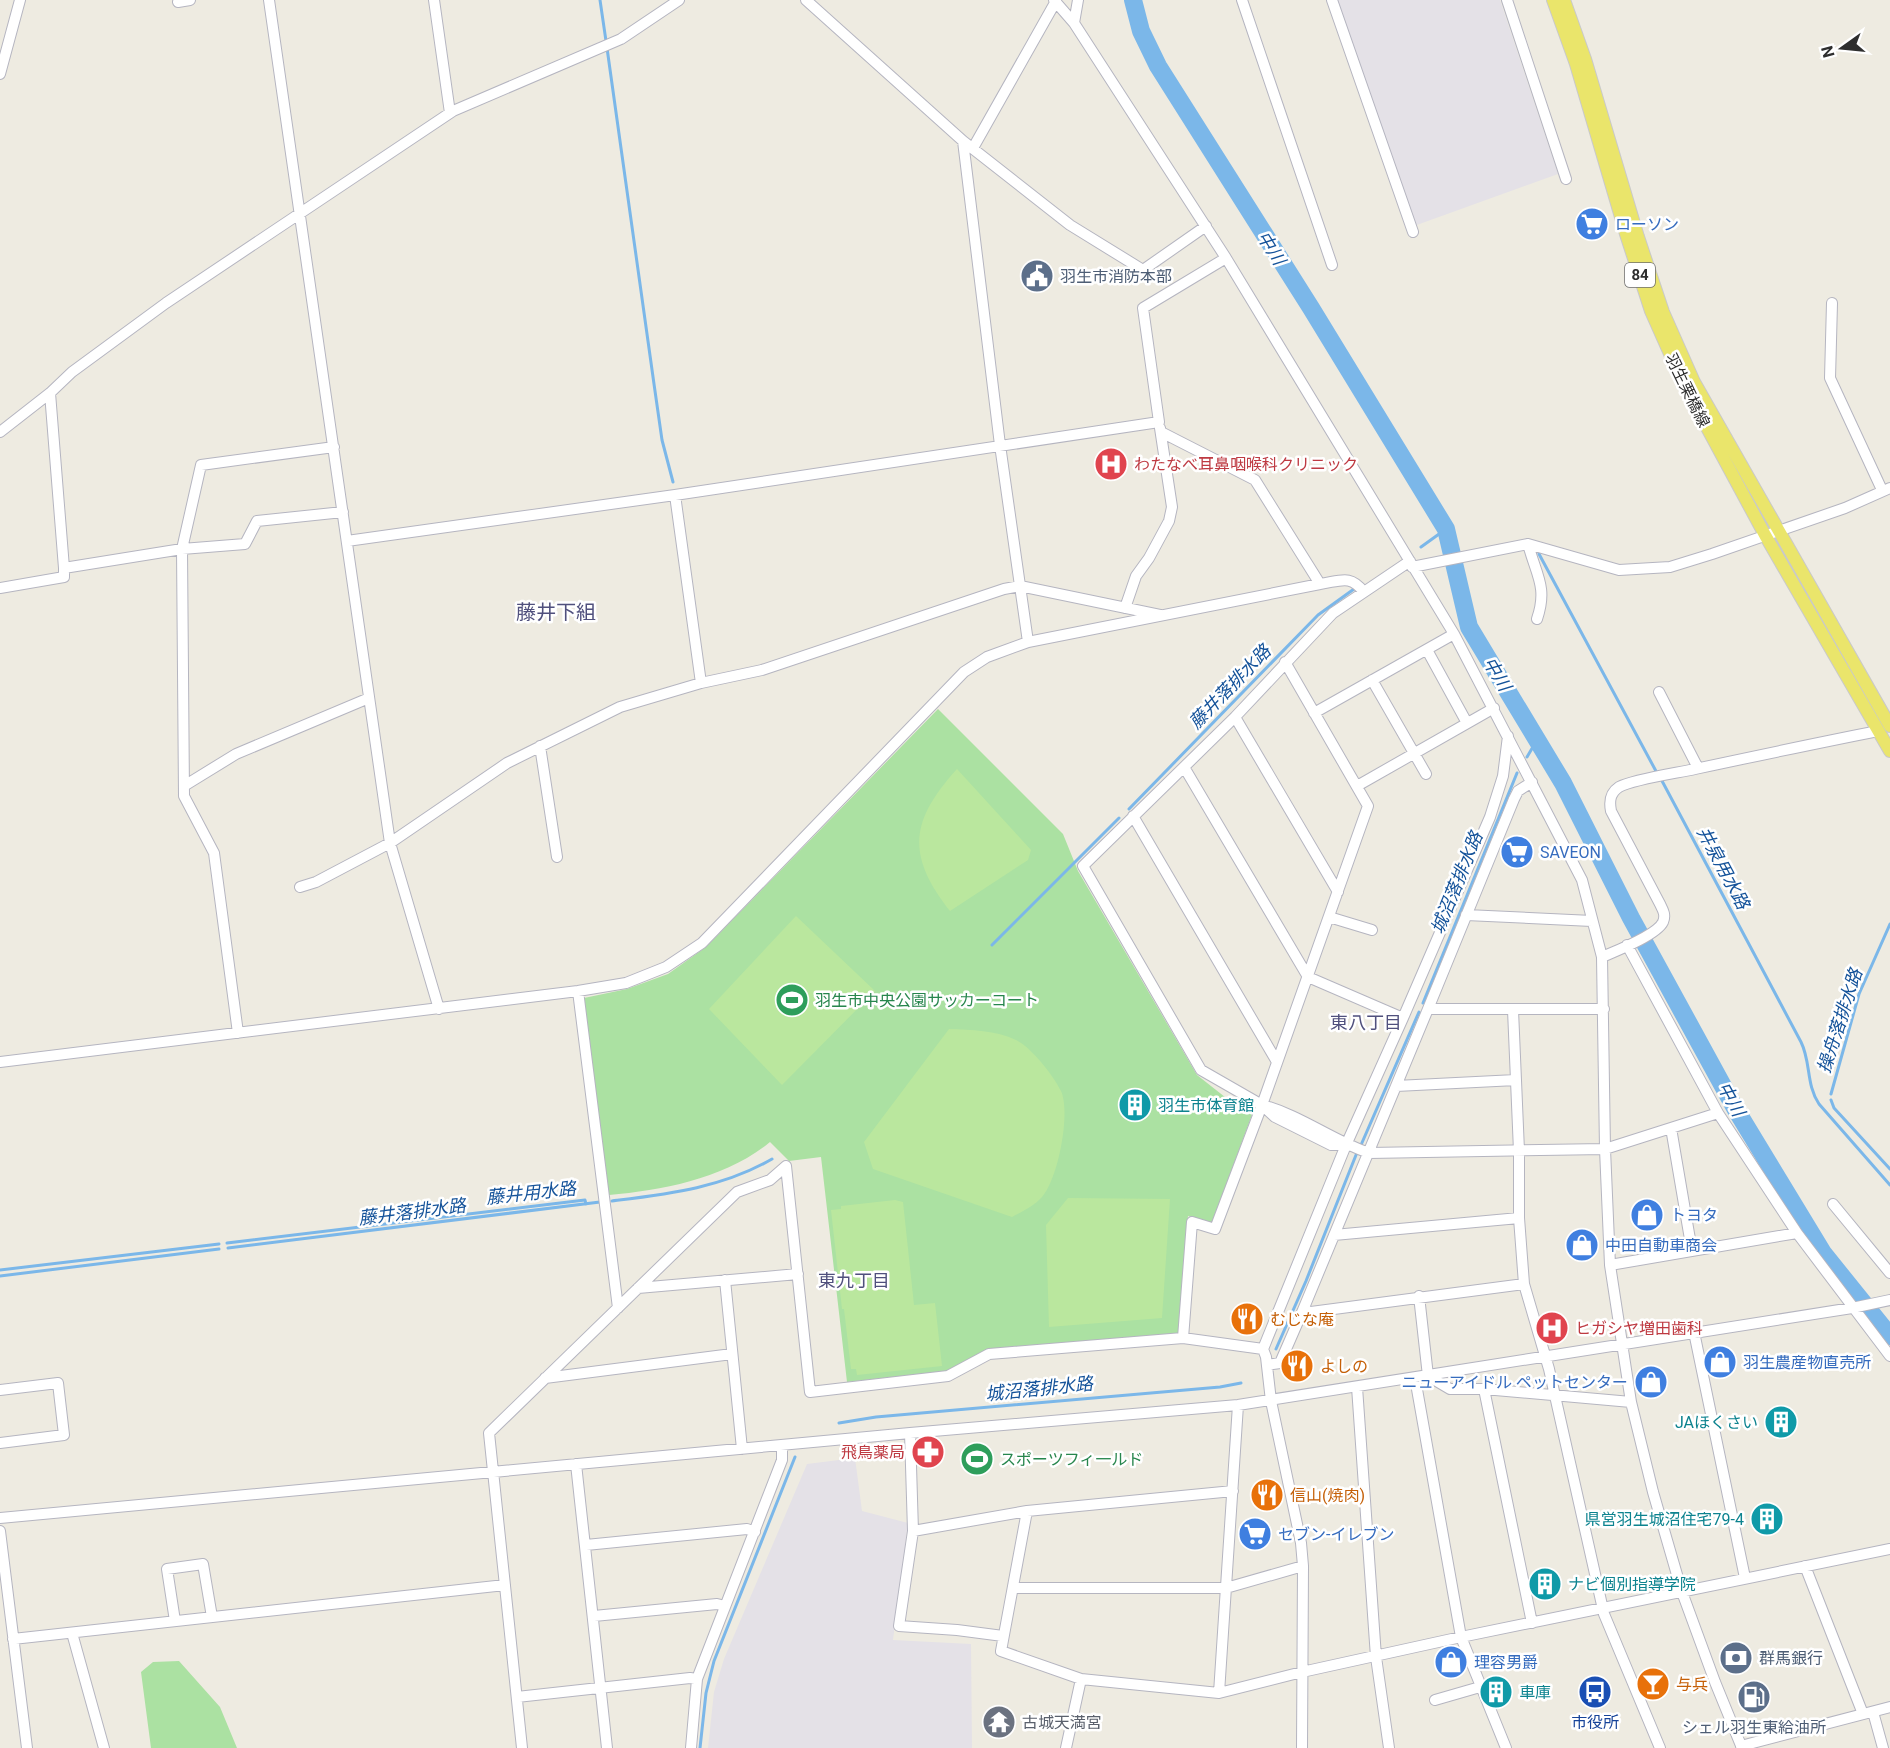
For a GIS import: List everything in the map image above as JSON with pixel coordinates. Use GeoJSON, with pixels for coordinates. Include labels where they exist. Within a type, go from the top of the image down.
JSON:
{"type":"FeatureCollection","features":[{"type":"Feature","properties":{"kind":"main road","name":"羽生栗橋線"},"geometry":{"type":"LineString","coordinates":[[1553,0],[1576,64],[1626,234],[1652,311],[1683,383],[1765,535],[1884,729]]}},
{"type":"Feature","properties":{"kind":"main road","name":"羽生栗橋線"},"geometry":{"type":"LineString","coordinates":[[1564,0],[1585,59],[1663,312],[1694,382],[1780,530],[1884,729],[1890,751]]}},
{"type":"Feature","properties":{"kind":"street"},"geometry":{"type":"LineString","coordinates":[[0,74],[20,0]]}},
{"type":"Feature","properties":{"kind":"street"},"geometry":{"type":"LineString","coordinates":[[270,0],[390,843],[439,1009]]}},
{"type":"Feature","properties":{"kind":"street"},"geometry":{"type":"LineString","coordinates":[[435,0],[450,113]]}},
{"type":"Feature","properties":{"kind":"street"},"geometry":{"type":"LineString","coordinates":[[0,432],[50,393],[72,372],[166,303],[450,113],[621,39],[680,0]]}},
{"type":"Feature","properties":{"kind":"street"},"geometry":{"type":"LineString","coordinates":[[806,0],[963,141],[1070,225],[1143,270],[1206,226]]}},
{"type":"Feature","properties":{"kind":"street"},"geometry":{"type":"LineString","coordinates":[[973,148],[1055,0],[1074,23],[1206,226],[1454,634],[1582,880],[1602,957],[1605,1149],[1610,1265],[1631,1402],[1653,1492],[1682,1592],[1742,1747],[1890,1707]]}},
{"type":"Feature","properties":{"kind":"street"},"geometry":{"type":"LineString","coordinates":[[1074,23],[1078,0]]}},
{"type":"Feature","properties":{"kind":"street"},"geometry":{"type":"LineString","coordinates":[[1242,0],[1332,265]]}},
{"type":"Feature","properties":{"kind":"street"},"geometry":{"type":"LineString","coordinates":[[1332,0],[1413,232]]}},
{"type":"Feature","properties":{"kind":"street"},"geometry":{"type":"LineString","coordinates":[[1507,0],[1566,179]]}},
{"type":"Feature","properties":{"kind":"street"},"geometry":{"type":"LineString","coordinates":[[963,141],[1000,445],[1028,642]]}},
{"type":"Feature","properties":{"kind":"street"},"geometry":{"type":"LineString","coordinates":[[1125,608],[1136,576],[1149,558],[1169,521],[1172,507],[1143,308],[1226,258]]}},
{"type":"Feature","properties":{"kind":"street"},"geometry":{"type":"LineString","coordinates":[[1718,1113],[1605,1149],[1369,1153],[1346,1145],[1331,1145],[1275,1118],[1262,1105],[1201,1070],[1083,866],[1235,717],[1333,613],[1411,564],[1528,544],[1618,570],[1671,567],[1845,508],[1886,489],[1830,378],[1832,303]]}},
{"type":"Feature","properties":{"kind":"street"},"geometry":{"type":"LineString","coordinates":[[0,588],[64,577],[50,393]]}},
{"type":"Feature","properties":{"kind":"street"},"geometry":{"type":"LineString","coordinates":[[347,541],[675,495],[1000,445],[1160,427],[1255,480],[1320,584]]}},
{"type":"Feature","properties":{"kind":"street"},"geometry":{"type":"LineString","coordinates":[[238,1033],[214,853],[184,796],[182,549],[201,465],[334,447]]}},
{"type":"Feature","properties":{"kind":"street"},"geometry":{"type":"LineString","coordinates":[[675,495],[701,683]]}},
{"type":"Feature","properties":{"kind":"street"},"geometry":{"type":"LineString","coordinates":[[64,568],[182,549],[245,544],[257,521],[343,512]]}},
{"type":"Feature","properties":{"kind":"street"},"geometry":{"type":"LineString","coordinates":[[1528,544],[1540,577],[1542,590],[1543,603],[1537,619]]}},
{"type":"Feature","properties":{"kind":"street"},"geometry":{"type":"LineString","coordinates":[[0,1062],[439,1009],[626,983],[666,968],[702,943],[964,672],[987,657],[1028,642],[1320,584],[1351,580],[1357,583],[1364,592]]}},
{"type":"Feature","properties":{"kind":"street"},"geometry":{"type":"LineString","coordinates":[[300,887],[316,882],[390,843],[507,763],[620,707],[701,683],[762,670],[1004,589],[1020,586],[1165,616]]}},
{"type":"Feature","properties":{"kind":"street"},"geometry":{"type":"LineString","coordinates":[[1314,713],[1454,634]]}},
{"type":"Feature","properties":{"kind":"street"},"geometry":{"type":"LineString","coordinates":[[1427,650],[1467,723]]}},
{"type":"Feature","properties":{"kind":"street"},"geometry":{"type":"LineString","coordinates":[[1183,1338],[1192,1222],[1215,1229],[1262,1105],[1368,806],[1285,662]]}},
{"type":"Feature","properties":{"kind":"street"},"geometry":{"type":"LineString","coordinates":[[1372,680],[1426,774]]}},
{"type":"Feature","properties":{"kind":"street"},"geometry":{"type":"LineString","coordinates":[[1659,692],[1698,768]]}},
{"type":"Feature","properties":{"kind":"street"},"geometry":{"type":"LineString","coordinates":[[184,786],[236,754],[369,698]]}},
{"type":"Feature","properties":{"kind":"street"},"geometry":{"type":"LineString","coordinates":[[1357,786],[1494,708]]}},
{"type":"Feature","properties":{"kind":"street"},"geometry":{"type":"LineString","coordinates":[[1235,717],[1338,892]]}},
{"type":"Feature","properties":{"kind":"street"},"geometry":{"type":"LineString","coordinates":[[1602,957],[1655,931],[1662,924],[1664,912],[1611,811],[1609,803],[1611,795],[1621,786],[1884,729]]}},
{"type":"Feature","properties":{"kind":"street"},"geometry":{"type":"LineString","coordinates":[[1302,1748],[1303,1566],[1301,1543],[1271,1401],[1263,1349],[1346,1145],[1490,817],[1503,776],[1508,735]]}},
{"type":"Feature","properties":{"kind":"street"},"geometry":{"type":"LineString","coordinates":[[540,746],[557,857]]}},
{"type":"Feature","properties":{"kind":"street"},"geometry":{"type":"LineString","coordinates":[[1184,766],[1308,977],[1403,1018]]}},
{"type":"Feature","properties":{"kind":"street"},"geometry":{"type":"LineString","coordinates":[[1267,1365],[1280,1363],[1514,799],[1518,791],[1532,782]]}},
{"type":"Feature","properties":{"kind":"street"},"geometry":{"type":"LineString","coordinates":[[1133,816],[1277,1062]]}},
{"type":"Feature","properties":{"kind":"street"},"geometry":{"type":"LineString","coordinates":[[1466,915],[1592,921]]}},
{"type":"Feature","properties":{"kind":"street"},"geometry":{"type":"LineString","coordinates":[[1329,916],[1372,930]]}},
{"type":"Feature","properties":{"kind":"street"},"geometry":{"type":"LineString","coordinates":[[1631,943],[1718,1113],[1797,1233],[1890,1356]]}},
{"type":"Feature","properties":{"kind":"street"},"geometry":{"type":"LineString","coordinates":[[578,991],[618,1308]]}},
{"type":"Feature","properties":{"kind":"street"},"geometry":{"type":"LineString","coordinates":[[1409,1004],[1427,1011],[1604,1009]]}},
{"type":"Feature","properties":{"kind":"street"},"geometry":{"type":"LineString","coordinates":[[1513,1010],[1519,1151],[1519,1218],[1524,1284],[1555,1395],[1602,1609],[1660,1748]]}},
{"type":"Feature","properties":{"kind":"street"},"geometry":{"type":"LineString","coordinates":[[1395,1086],[1516,1080]]}},
{"type":"Feature","properties":{"kind":"street"},"geometry":{"type":"LineString","coordinates":[[1671,1128],[1692,1251]]}},
{"type":"Feature","properties":{"kind":"street"},"geometry":{"type":"LineString","coordinates":[[522,1748],[489,1433],[737,1192],[770,1180],[786,1166],[810,1392],[948,1376],[989,1353],[1183,1338],[1263,1349]]}},
{"type":"Feature","properties":{"kind":"street"},"geometry":{"type":"LineString","coordinates":[[1833,1204],[1890,1274]]}},
{"type":"Feature","properties":{"kind":"street"},"geometry":{"type":"LineString","coordinates":[[1334,1234],[1519,1218]]}},
{"type":"Feature","properties":{"kind":"street"},"geometry":{"type":"LineString","coordinates":[[1610,1265],[1797,1233]]}},
{"type":"Feature","properties":{"kind":"street"},"geometry":{"type":"LineString","coordinates":[[638,1288],[798,1274]]}},
{"type":"Feature","properties":{"kind":"street"},"geometry":{"type":"LineString","coordinates":[[725,1280],[742,1449]]}},
{"type":"Feature","properties":{"kind":"street"},"geometry":{"type":"LineString","coordinates":[[1303,1310],[1311,1312],[1524,1284]]}},
{"type":"Feature","properties":{"kind":"street"},"geometry":{"type":"LineString","coordinates":[[1419,1296],[1428,1376]]}},
{"type":"Feature","properties":{"kind":"street"},"geometry":{"type":"LineString","coordinates":[[0,1518],[910,1433],[1238,1405],[1886,1301]]}},
{"type":"Feature","properties":{"kind":"street"},"geometry":{"type":"LineString","coordinates":[[1694,1332],[1745,1578]]}},
{"type":"Feature","properties":{"kind":"street"},"geometry":{"type":"LineString","coordinates":[[545,1378],[732,1354]]}},
{"type":"Feature","properties":{"kind":"street"},"geometry":{"type":"LineString","coordinates":[[1428,1376],[1450,1389],[1484,1389],[1631,1402]]}},
{"type":"Feature","properties":{"kind":"street"},"geometry":{"type":"LineString","coordinates":[[1415,1378],[1461,1637],[1506,1748]]}},
{"type":"Feature","properties":{"kind":"street"},"geometry":{"type":"LineString","coordinates":[[0,1390],[58,1383],[64,1435],[0,1443]]}},
{"type":"Feature","properties":{"kind":"street"},"geometry":{"type":"LineString","coordinates":[[1357,1387],[1376,1657],[1389,1748]]}},
{"type":"Feature","properties":{"kind":"street"},"geometry":{"type":"LineString","coordinates":[[1484,1389],[1532,1623]]}},
{"type":"Feature","properties":{"kind":"street"},"geometry":{"type":"LineString","coordinates":[[1219,1694],[1238,1405]]}},
{"type":"Feature","properties":{"kind":"street"},"geometry":{"type":"LineString","coordinates":[[910,1433],[913,1531],[899,1626],[1003,1636]]}},
{"type":"Feature","properties":{"kind":"street"},"geometry":{"type":"LineString","coordinates":[[691,1748],[697,1679],[782,1460],[782,1446]]}},
{"type":"Feature","properties":{"kind":"street"},"geometry":{"type":"LineString","coordinates":[[576,1464],[607,1748]]}},
{"type":"Feature","properties":{"kind":"street"},"geometry":{"type":"LineString","coordinates":[[913,1531],[1027,1511],[1233,1491]]}},
{"type":"Feature","properties":{"kind":"street"},"geometry":{"type":"LineString","coordinates":[[1027,1511],[1001,1652],[1081,1679],[1219,1694],[1302,1672],[1461,1637],[1890,1549]]}},
{"type":"Feature","properties":{"kind":"street"},"geometry":{"type":"LineString","coordinates":[[586,1545],[747,1529],[755,1532]]}},
{"type":"Feature","properties":{"kind":"street"},"geometry":{"type":"LineString","coordinates":[[0,1531],[2,1573],[27,1748]]}},
{"type":"Feature","properties":{"kind":"street"},"geometry":{"type":"LineString","coordinates":[[175,1621],[167,1569],[203,1564],[212,1617]]}},
{"type":"Feature","properties":{"kind":"street"},"geometry":{"type":"LineString","coordinates":[[1014,1588],[1226,1588],[1303,1566]]}},
{"type":"Feature","properties":{"kind":"street"},"geometry":{"type":"LineString","coordinates":[[1805,1566],[1883,1748]]}},
{"type":"Feature","properties":{"kind":"street"},"geometry":{"type":"LineString","coordinates":[[13,1639],[505,1585]]}},
{"type":"Feature","properties":{"kind":"street"},"geometry":{"type":"LineString","coordinates":[[594,1616],[717,1604],[725,1606]]}},
{"type":"Feature","properties":{"kind":"street"},"geometry":{"type":"LineString","coordinates":[[72,1633],[104,1748]]}},
{"type":"Feature","properties":{"kind":"street"},"geometry":{"type":"LineString","coordinates":[[517,1697],[697,1679]]}},
{"type":"Feature","properties":{"kind":"street"},"geometry":{"type":"LineString","coordinates":[[1066,1748],[1081,1679]]}},
{"type":"Feature","properties":{"kind":"street"},"geometry":{"type":"LineString","coordinates":[[1435,1700],[1480,1687]]}},
{"type":"Feature","properties":{"kind":"shaded area"},"geometry":{"type":"Polygon","coordinates":[[[1337,0],[1500,0],[1558,174],[1414,226],[1337,0]]]}},
{"type":"Feature","properties":{"kind":"shaded area"},"geometry":{"type":"Polygon","coordinates":[[[855,1458],[862,1511],[908,1523],[893,1640],[971,1644],[972,1748],[708,1748],[714,1692],[724,1659],[807,1464],[855,1458]]]}},
{"type":"Feature","properties":{"kind":"green space"},"geometry":{"type":"Polygon","coordinates":[[[938,709],[1063,834],[1078,871],[1197,1075],[1230,1101],[1253,1112],[1212,1223],[1188,1216],[1178,1335],[988,1350],[947,1371],[847,1382],[821,1157],[789,1161],[770,1142],[734,1165],[694,1180],[651,1190],[609,1195],[584,998],[627,989],[668,974],[706,947],[938,709]]]}},
{"type":"Feature","properties":{"kind":"green space"},"geometry":{"type":"Polygon","coordinates":[[[957,769],[1031,850],[1028,860],[950,911],[926,872],[920,855],[919,838],[930,805],[957,769]]]}},
{"type":"Feature","properties":{"kind":"green space","name":"羽生市中央公園サッカーコート"},"geometry":{"type":"Polygon","coordinates":[[[796,916],[875,991],[782,1085],[709,1009],[796,916]]]}},
{"type":"Feature","properties":{"kind":"green space"},"geometry":{"type":"Polygon","coordinates":[[[949,1029],[992,1032],[1016,1040],[1042,1062],[1061,1091],[1064,1101],[1064,1129],[1053,1176],[1039,1200],[1012,1217],[873,1169],[864,1142],[949,1029]]]}},
{"type":"Feature","properties":{"kind":"green space"},"geometry":{"type":"Polygon","coordinates":[[[1068,1198],[1170,1199],[1162,1318],[1049,1327],[1046,1225],[1068,1198]]]}},
{"type":"Feature","properties":{"kind":"green space"},"geometry":{"type":"Polygon","coordinates":[[[895,1200],[903,1202],[914,1305],[935,1303],[942,1366],[857,1375],[856,1369],[851,1369],[831,1210],[841,1209],[841,1206],[895,1200]]]}},
{"type":"Feature","properties":{"kind":"green space"},"geometry":{"type":"Polygon","coordinates":[[[179,1661],[220,1707],[237,1748],[151,1748],[141,1672],[153,1662],[179,1661]]]}},
{"type":"Feature","properties":{"kind":"waterway"},"geometry":{"type":"LineString","coordinates":[[600,0],[606,41]]}},
{"type":"Feature","properties":{"kind":"waterway","name":"中川"},"geometry":{"type":"LineString","coordinates":[[1133,0],[1141,31],[1158,66],[1311,308],[1446,529],[1469,627],[1563,783],[1631,918],[1735,1108],[1823,1253],[1890,1336]]}},
{"type":"Feature","properties":{"kind":"waterway"},"geometry":{"type":"LineString","coordinates":[[607,48],[662,440],[673,482]]}},
{"type":"Feature","properties":{"kind":"waterway","name":"藤井落排水路"},"geometry":{"type":"LineString","coordinates":[[1421,547],[1446,529]]}},
{"type":"Feature","properties":{"kind":"waterway","name":"井泉用水路"},"geometry":{"type":"LineString","coordinates":[[1539,554],[1657,773]]}},
{"type":"Feature","properties":{"kind":"waterway","name":"藤井落排水路"},"geometry":{"type":"LineString","coordinates":[[1129,809],[1318,615],[1354,589]]}},
{"type":"Feature","properties":{"kind":"waterway","name":"城沼落排水路"},"geometry":{"type":"LineString","coordinates":[[1527,757],[1537,740]]}},
{"type":"Feature","properties":{"kind":"waterway","name":"城沼落排水路"},"geometry":{"type":"LineString","coordinates":[[1423,1003],[1517,773]]}},
{"type":"Feature","properties":{"kind":"waterway","name":"井泉用水路"},"geometry":{"type":"LineString","coordinates":[[1661,779],[1801,1042],[1815,1097],[1890,1185]]}},
{"type":"Feature","properties":{"kind":"waterway","name":"藤井落排水路"},"geometry":{"type":"LineString","coordinates":[[992,945],[1119,818]]}},
{"type":"Feature","properties":{"kind":"waterway","name":"操舟落排水路"},"geometry":{"type":"LineString","coordinates":[[1831,1094],[1859,994],[1890,924]]}},
{"type":"Feature","properties":{"kind":"waterway","name":"城沼落排水路"},"geometry":{"type":"LineString","coordinates":[[1361,1145],[1419,1012]]}},
{"type":"Feature","properties":{"kind":"waterway","name":"操舟落排水路"},"geometry":{"type":"LineString","coordinates":[[1831,1100],[1834,1108],[1890,1169]]}},
{"type":"Feature","properties":{"kind":"waterway","name":"城沼落排水路"},"geometry":{"type":"LineString","coordinates":[[1276,1349],[1306,1281],[1356,1155]]}},
{"type":"Feature","properties":{"kind":"waterway","name":"藤井落排水路"},"geometry":{"type":"LineString","coordinates":[[612,1201],[674,1192],[714,1183],[734,1177],[772,1159]]}},
{"type":"Feature","properties":{"kind":"waterway","name":"藤井用水路"},"geometry":{"type":"LineString","coordinates":[[227,1243],[585,1200],[586,1204]]}},
{"type":"Feature","properties":{"kind":"waterway","name":"藤井落排水路"},"geometry":{"type":"LineString","coordinates":[[228,1248],[600,1202]]}},
{"type":"Feature","properties":{"kind":"waterway","name":"藤井用水路"},"geometry":{"type":"LineString","coordinates":[[0,1270],[219,1244]]}},
{"type":"Feature","properties":{"kind":"waterway","name":"藤井落排水路"},"geometry":{"type":"LineString","coordinates":[[0,1276],[219,1249]]}},
{"type":"Feature","properties":{"kind":"waterway","name":"城沼落排水路"},"geometry":{"type":"LineString","coordinates":[[839,1423],[876,1417],[1220,1387],[1241,1383]]}},
{"type":"Feature","properties":{"kind":"waterway","name":"城沼落排水路"},"geometry":{"type":"LineString","coordinates":[[700,1748],[706,1693],[714,1661],[795,1457]]}},
{"type":"Feature","properties":{"kind":"place","name":"ローソン"},"geometry":{"type":"Point","coordinates":[1592,224]}},
{"type":"Feature","properties":{"kind":"place","name":"羽生市消防本部"},"geometry":{"type":"Point","coordinates":[1037,276]}},
{"type":"Feature","properties":{"kind":"place","name":"わたなべ耳鼻咽喉科クリニック"},"geometry":{"type":"Point","coordinates":[1111,464]}},
{"type":"Feature","properties":{"kind":"place","name":"SAVEON"},"geometry":{"type":"Point","coordinates":[1517,852]}},
{"type":"Feature","properties":{"kind":"place","name":"羽生市中央公園サッカーコート"},"geometry":{"type":"Point","coordinates":[792,1000]}},
{"type":"Feature","properties":{"kind":"place","name":"羽生市体育館"},"geometry":{"type":"Point","coordinates":[1135,1105]}},
{"type":"Feature","properties":{"kind":"place","name":"トヨタ"},"geometry":{"type":"Point","coordinates":[1647,1215]}},
{"type":"Feature","properties":{"kind":"place","name":"中田自動車商会"},"geometry":{"type":"Point","coordinates":[1582,1245]}},
{"type":"Feature","properties":{"kind":"place","name":"むじな庵"},"geometry":{"type":"Point","coordinates":[1247,1319]}},
{"type":"Feature","properties":{"kind":"place","name":"ヒガシヤ増田歯科"},"geometry":{"type":"Point","coordinates":[1552,1328]}},
{"type":"Feature","properties":{"kind":"place","name":"羽生農産物直売所"},"geometry":{"type":"Point","coordinates":[1720,1362]}},
{"type":"Feature","properties":{"kind":"place","name":"よしの"},"geometry":{"type":"Point","coordinates":[1297,1366]}},
{"type":"Feature","properties":{"kind":"place","name":"ニューアイドル ペットセンター"},"geometry":{"type":"Point","coordinates":[1651,1382]}},
{"type":"Feature","properties":{"kind":"place","name":"JAほくさい"},"geometry":{"type":"Point","coordinates":[1781,1422]}},
{"type":"Feature","properties":{"kind":"place","name":"飛鳥薬局"},"geometry":{"type":"Point","coordinates":[928,1452]}},
{"type":"Feature","properties":{"kind":"place","name":"スポーツフィ一ルド"},"geometry":{"type":"Point","coordinates":[977,1459]}},
{"type":"Feature","properties":{"kind":"place","name":"信山(焼肉)"},"geometry":{"type":"Point","coordinates":[1267,1495]}},
{"type":"Feature","properties":{"kind":"place","name":"県営羽生城沼住宅79-4"},"geometry":{"type":"Point","coordinates":[1767,1519]}},
{"type":"Feature","properties":{"kind":"place","name":"セブン-イレブン"},"geometry":{"type":"Point","coordinates":[1255,1534]}},
{"type":"Feature","properties":{"kind":"place","name":"ナビ個別指導学院"},"geometry":{"type":"Point","coordinates":[1545,1584]}},
{"type":"Feature","properties":{"kind":"place","name":"群馬銀行"},"geometry":{"type":"Point","coordinates":[1736,1658]}},
{"type":"Feature","properties":{"kind":"place","name":"理容男爵"},"geometry":{"type":"Point","coordinates":[1451,1662]}},
{"type":"Feature","properties":{"kind":"place","name":"与兵"},"geometry":{"type":"Point","coordinates":[1653,1684]}},
{"type":"Feature","properties":{"kind":"place","name":"車庫"},"geometry":{"type":"Point","coordinates":[1496,1692]}},
{"type":"Feature","properties":{"kind":"place","name":"市役所"},"geometry":{"type":"Point","coordinates":[1595,1692]}},
{"type":"Feature","properties":{"kind":"place","name":"シェル羽生東給油所"},"geometry":{"type":"Point","coordinates":[1754,1697]}},
{"type":"Feature","properties":{"kind":"place","name":"古城天満宮"},"geometry":{"type":"Point","coordinates":[999,1722]}},
{"type":"Feature","properties":{"kind":"district","name":"藤井下組"},"geometry":{"type":"Point","coordinates":[556,612]}},
{"type":"Feature","properties":{"kind":"district","name":"東八丁目"},"geometry":{"type":"Point","coordinates":[1366,1023]}},
{"type":"Feature","properties":{"kind":"district","name":"東九丁目"},"geometry":{"type":"Point","coordinates":[854,1281]}}]}
